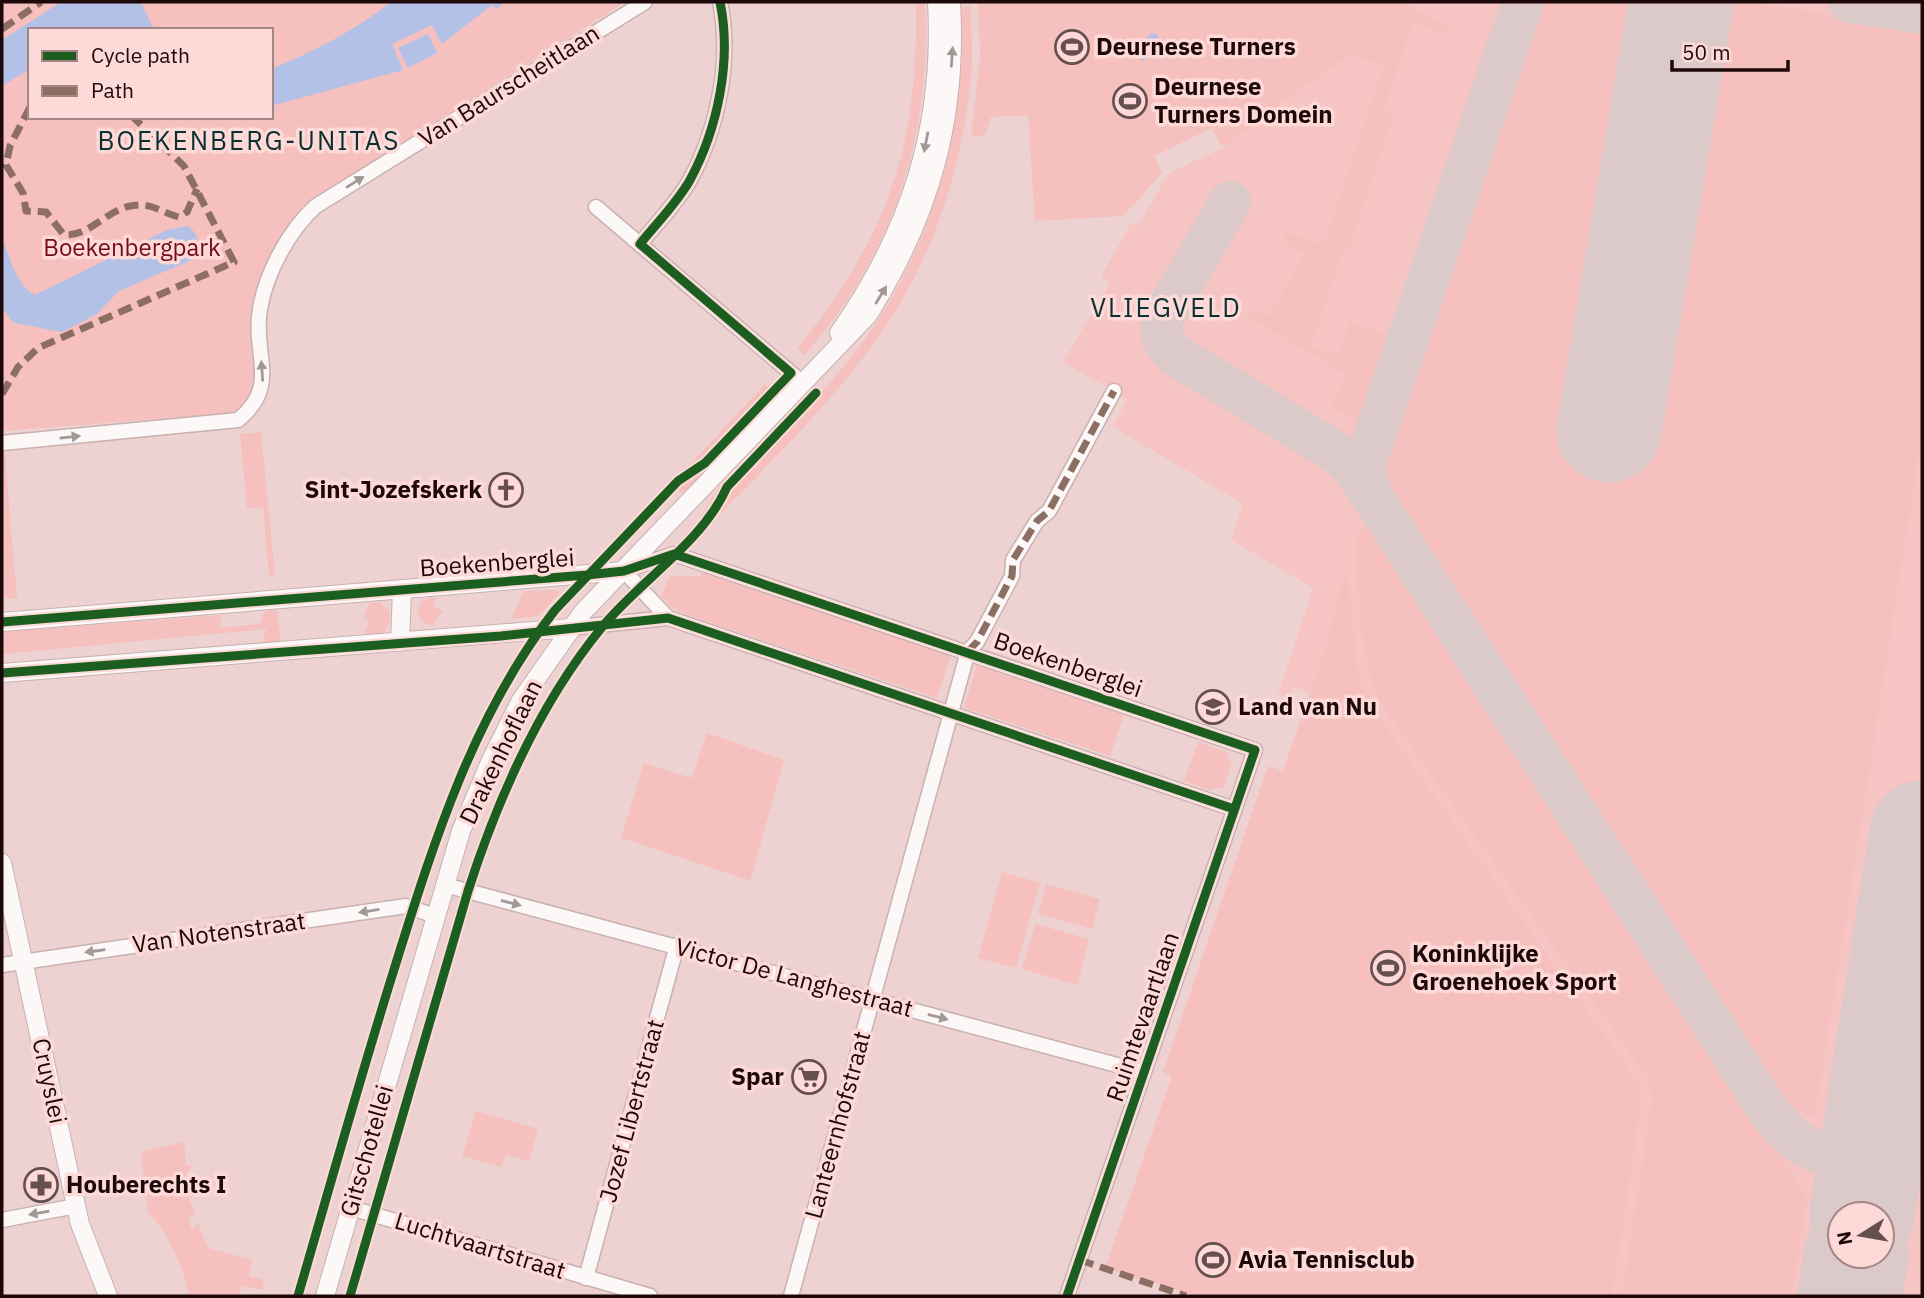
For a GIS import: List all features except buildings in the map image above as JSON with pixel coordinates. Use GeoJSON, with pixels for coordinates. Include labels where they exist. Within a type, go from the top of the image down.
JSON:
{"type":"FeatureCollection","features":[{"type":"Feature","properties":{"kind":"street","name":"Van Baurscheitlaan"},"geometry":{"type":"LineString","coordinates":[[2,443],[238,420],[250,411],[263,390],[260,309],[290,235],[300,220],[316,206],[645,2]]}},
{"type":"Feature","properties":{"kind":"street"},"geometry":{"type":"LineString","coordinates":[[640,244],[688,183],[703,153],[722,82],[724,46],[720,2]]}},
{"type":"Feature","properties":{"kind":"street","name":"Drakenhoflaan"},"geometry":{"type":"LineString","coordinates":[[804,384],[857,307],[880,267],[919,177],[936,92],[937,2]]}},
{"type":"Feature","properties":{"kind":"street","name":"Drakenhoflaan"},"geometry":{"type":"LineString","coordinates":[[409,1006],[461,831],[491,760],[520,702],[570,628],[869,315],[913,234],[932,181],[950,93],[953,42],[951,2]]}},
{"type":"Feature","properties":{"kind":"street"},"geometry":{"type":"LineString","coordinates":[[596,207],[804,384]]}},
{"type":"Feature","properties":{"kind":"street","name":"Lanteernhofstraat"},"geometry":{"type":"LineString","coordinates":[[791,1296],[949,710],[968,651],[977,642],[1012,576],[1013,560],[1037,521],[1049,511],[1114,391]]}},
{"type":"Feature","properties":{"kind":"street","name":"Boekenberglei"},"geometry":{"type":"LineString","coordinates":[[2,622],[624,571],[674,554],[1255,750]]}},
{"type":"Feature","properties":{"kind":"street"},"geometry":{"type":"LineString","coordinates":[[624,571],[668,618]]}},
{"type":"Feature","properties":{"kind":"street"},"geometry":{"type":"LineString","coordinates":[[400,642],[402,590]]}},
{"type":"Feature","properties":{"kind":"street"},"geometry":{"type":"LineString","coordinates":[[2,673],[668,618],[949,710],[1234,808]]}},
{"type":"Feature","properties":{"kind":"street","name":"Ruimtevaartlaan"},"geometry":{"type":"LineString","coordinates":[[1067,1296],[1255,750]]}},
{"type":"Feature","properties":{"kind":"street","name":"Cruyslei"},"geometry":{"type":"LineString","coordinates":[[2,863],[76,1206],[90,1255],[108,1296]]}},
{"type":"Feature","properties":{"kind":"street","name":"Victor De Langhestraat"},"geometry":{"type":"LineString","coordinates":[[445,885],[1143,1072]]}},
{"type":"Feature","properties":{"kind":"street","name":"Van Notenstraat"},"geometry":{"type":"LineString","coordinates":[[2,965],[406,906],[435,916]]}},
{"type":"Feature","properties":{"kind":"street","name":"Jozef Libertstraat"},"geometry":{"type":"LineString","coordinates":[[586,1278],[677,945]]}},
{"type":"Feature","properties":{"kind":"street","name":"Gitschotellei"},"geometry":{"type":"LineString","coordinates":[[326,1296],[409,1006]]}},
{"type":"Feature","properties":{"kind":"street"},"geometry":{"type":"LineString","coordinates":[[2,1220],[76,1206]]}},
{"type":"Feature","properties":{"kind":"street","name":"Luchtvaartstraat"},"geometry":{"type":"LineString","coordinates":[[351,1208],[650,1296]]}},
{"type":"Feature","properties":{"kind":"shaded area"},"geometry":{"type":"Polygon","coordinates":[[[1366,2],[1922,2],[1922,1296],[1495,1296],[1546,951],[1324,654],[1311,694],[1294,687],[1288,697],[1278,694],[1313,588],[1231,540],[1243,504],[1113,427],[1127,399],[1063,362],[1110,283],[1101,277],[1131,223],[1138,226],[1169,173],[1225,147],[1299,89],[1366,2]]]}},
{"type":"Feature","properties":{"kind":"green space","name":"Boekenbergpark"},"geometry":{"type":"Polygon","coordinates":[[[2,2],[625,2],[302,206],[256,286],[250,326],[256,388],[244,407],[233,413],[3,431],[17,598],[2,599],[2,2]]]}},
{"type":"Feature","properties":{"kind":"green space"},"geometry":{"type":"Polygon","coordinates":[[[916,2],[925,2],[926,51],[914,146],[901,190],[884,234],[862,276],[836,316],[805,355],[798,348],[855,266],[876,227],[892,187],[904,146],[911,102],[916,2]]]}},
{"type":"Feature","properties":{"kind":"green space","name":"Deurnese Turners Domein"},"geometry":{"type":"Polygon","coordinates":[[[978,2],[1413,2],[1411,8],[1448,26],[1445,33],[1412,23],[1383,110],[1393,116],[1349,248],[1344,247],[1311,346],[1339,355],[1350,322],[1393,336],[1364,426],[1330,407],[1348,375],[1248,317],[1253,308],[1268,317],[1304,255],[1283,242],[1286,233],[1324,245],[1384,65],[1351,54],[1299,89],[1232,142],[1222,147],[1212,128],[1154,156],[1162,173],[1123,216],[1035,221],[1028,115],[991,117],[985,135],[971,137],[980,56],[978,2]]]}},
{"type":"Feature","properties":{"kind":"green space"},"geometry":{"type":"Polygon","coordinates":[[[1536,2],[1744,2],[1922,27],[1922,433],[1815,1116],[1790,1110],[1780,1101],[1389,488],[1386,469],[1390,444],[1536,2]]]}},
{"type":"Feature","properties":{"kind":"green space"},"geometry":{"type":"Polygon","coordinates":[[[971,6],[971,80],[962,140],[946,200],[925,256],[911,284],[876,340],[831,397],[705,530],[703,528],[718,510],[728,490],[845,365],[879,319],[900,283],[933,208],[944,169],[958,89],[961,7],[971,6]]]}},
{"type":"Feature","properties":{"kind":"green space"},"geometry":{"type":"Polygon","coordinates":[[[765,384],[772,391],[699,471],[704,475],[682,493],[671,485],[765,384]]]}},
{"type":"Feature","properties":{"kind":"green space"},"geometry":{"type":"Polygon","coordinates":[[[261,432],[275,576],[269,577],[263,507],[247,508],[240,434],[261,432]]]}},
{"type":"Feature","properties":{"kind":"green space"},"geometry":{"type":"Polygon","coordinates":[[[723,480],[727,484],[717,503],[700,524],[697,523],[723,480]]]}},
{"type":"Feature","properties":{"kind":"green space"},"geometry":{"type":"Polygon","coordinates":[[[1367,525],[1379,532],[1807,1199],[1791,1296],[1622,1296],[1652,1100],[1648,1079],[1378,700],[1368,666],[1358,593],[1358,534],[1367,525]]]}},
{"type":"Feature","properties":{"kind":"green space","name":"Koninklijke Groenehoek Sport"},"geometry":{"type":"Polygon","coordinates":[[[1347,566],[1358,675],[1367,701],[1638,1082],[1641,1103],[1612,1296],[1197,1296],[1105,1268],[1172,1076],[1163,1072],[1268,766],[1283,771],[1324,653],[1347,566]]]}},
{"type":"Feature","properties":{"kind":"green space"},"geometry":{"type":"Polygon","coordinates":[[[702,572],[951,656],[937,698],[687,615],[670,606],[661,596],[670,576],[700,576],[702,572]]]}},
{"type":"Feature","properties":{"kind":"green space"},"geometry":{"type":"Polygon","coordinates":[[[557,590],[560,593],[538,616],[511,619],[524,591],[557,590]]]}},
{"type":"Feature","properties":{"kind":"green space"},"geometry":{"type":"Polygon","coordinates":[[[431,597],[436,599],[434,607],[443,611],[432,626],[422,622],[417,612],[421,602],[431,597]]]}},
{"type":"Feature","properties":{"kind":"green space"},"geometry":{"type":"Polygon","coordinates":[[[379,602],[390,612],[390,623],[383,633],[364,636],[369,621],[363,616],[370,603],[379,602]]]}},
{"type":"Feature","properties":{"kind":"green space"},"geometry":{"type":"Polygon","coordinates":[[[277,610],[281,643],[262,644],[266,629],[2,654],[2,632],[222,615],[219,628],[260,624],[265,611],[277,610]]]}},
{"type":"Feature","properties":{"kind":"green space"},"geometry":{"type":"Polygon","coordinates":[[[977,665],[1124,715],[1110,756],[964,708],[977,665]]]}},
{"type":"Feature","properties":{"kind":"green space"},"geometry":{"type":"Polygon","coordinates":[[[707,733],[784,760],[750,881],[621,838],[644,763],[692,778],[707,733]]]}},
{"type":"Feature","properties":{"kind":"green space"},"geometry":{"type":"Polygon","coordinates":[[[1198,742],[1227,752],[1231,765],[1224,787],[1209,790],[1184,781],[1198,742]]]}},
{"type":"Feature","properties":{"kind":"green space"},"geometry":{"type":"Polygon","coordinates":[[[1002,872],[1040,883],[1016,968],[978,958],[1002,872]]]}},
{"type":"Feature","properties":{"kind":"green space"},"geometry":{"type":"Polygon","coordinates":[[[1046,884],[1100,899],[1092,929],[1038,914],[1046,884]]]}},
{"type":"Feature","properties":{"kind":"green space"},"geometry":{"type":"Polygon","coordinates":[[[1035,924],[1089,939],[1077,985],[1022,969],[1035,924]]]}},
{"type":"Feature","properties":{"kind":"green space"},"geometry":{"type":"Polygon","coordinates":[[[476,1111],[538,1129],[529,1161],[506,1155],[501,1167],[462,1156],[476,1111]]]}},
{"type":"Feature","properties":{"kind":"green space"},"geometry":{"type":"Polygon","coordinates":[[[184,1142],[186,1165],[192,1166],[182,1180],[195,1214],[188,1219],[192,1230],[198,1223],[208,1248],[253,1260],[249,1276],[264,1280],[262,1290],[242,1286],[239,1296],[189,1296],[174,1251],[162,1229],[148,1213],[141,1152],[184,1142]]]}},
{"type":"Feature","properties":{"kind":"water"},"geometry":{"type":"Polygon","coordinates":[[[61,2],[141,2],[153,28],[28,28],[28,70],[2,86],[2,40],[61,2]]]}},
{"type":"Feature","properties":{"kind":"water"},"geometry":{"type":"Polygon","coordinates":[[[391,2],[504,2],[496,10],[492,5],[442,44],[432,25],[392,44],[403,70],[273,105],[273,68],[334,40],[391,2]]]}},
{"type":"Feature","properties":{"kind":"water"},"geometry":{"type":"Polygon","coordinates":[[[1152,33],[1158,35],[1159,40],[1151,46],[1151,56],[1142,61],[1135,55],[1135,49],[1152,33]]]}},
{"type":"Feature","properties":{"kind":"water"},"geometry":{"type":"Polygon","coordinates":[[[428,34],[437,53],[408,68],[398,48],[428,34]]]}},
{"type":"Feature","properties":{"kind":"water"},"geometry":{"type":"Polygon","coordinates":[[[188,226],[198,241],[194,259],[119,291],[97,314],[62,332],[14,323],[2,308],[2,238],[18,278],[35,295],[167,230],[188,226]]]}},
{"type":"Feature","properties":{"kind":"taxiway"},"geometry":{"type":"LineString","coordinates":[[1370,491],[1365,470],[1368,456],[1523,2]]}},
{"type":"Feature","properties":{"kind":"taxiway"},"geometry":{"type":"LineString","coordinates":[[1849,2],[1922,13]]}},
{"type":"Feature","properties":{"kind":"taxiway"},"geometry":{"type":"LineString","coordinates":[[1230,202],[1164,315],[1161,332],[1167,346],[1175,355],[1339,454],[1357,473],[1770,1113],[1781,1126],[1815,1151],[1840,1152],[1869,1135],[1876,1109]]}},
{"type":"Feature","properties":{"kind":"taxiway"},"geometry":{"type":"LineString","coordinates":[[1854,1270],[1863,1296]]}},
{"type":"Feature","properties":{"kind":"runway"},"geometry":{"type":"LineString","coordinates":[[1609,430],[1681,2]]}},
{"type":"Feature","properties":{"kind":"runway"},"geometry":{"type":"LineString","coordinates":[[1864,1200],[1922,833]]}},
{"type":"Feature","properties":{"kind":"runway"},"geometry":{"type":"LineString","coordinates":[[1850,1296],[1854,1270]]}},
{"type":"Feature","properties":{"kind":"marked path"},"geometry":{"type":"LineString","coordinates":[[2,29],[41,2]]}},
{"type":"Feature","properties":{"kind":"marked path"},"geometry":{"type":"LineString","coordinates":[[28,111],[10,146],[6,165],[23,193],[26,211],[46,212],[64,235],[75,234],[131,206],[147,206],[179,217],[187,212],[197,189]]}},
{"type":"Feature","properties":{"kind":"marked path"},"geometry":{"type":"LineString","coordinates":[[2,394],[18,367],[38,348],[234,262],[184,166],[135,119]]}},
{"type":"Feature","properties":{"kind":"marked path"},"geometry":{"type":"LineString","coordinates":[[968,651],[977,642],[1012,576],[1013,560],[1037,521],[1049,511],[1114,391]]}},
{"type":"Feature","properties":{"kind":"marked path"},"geometry":{"type":"LineString","coordinates":[[1080,1260],[1186,1296]]}},
{"type":"Feature","properties":{"kind":"cycle path"},"geometry":{"type":"LineString","coordinates":[[298,1296],[392,976],[439,832],[477,740],[500,695],[555,610],[678,481],[705,463],[791,373],[640,244],[685,189],[708,138],[723,70],[720,2]]}},
{"type":"Feature","properties":{"kind":"cycle path"},"geometry":{"type":"LineString","coordinates":[[350,1296],[468,891],[493,821],[523,752],[560,686],[603,626],[703,526],[727,487],[816,393]]}},
{"type":"Feature","properties":{"kind":"cycle path"},"geometry":{"type":"LineString","coordinates":[[2,622],[587,575],[624,571],[674,554],[1255,750],[1067,1296]]}},
{"type":"Feature","properties":{"kind":"cycle path"},"geometry":{"type":"LineString","coordinates":[[2,673],[501,636],[668,618],[1234,809]]}},
{"type":"Feature","properties":{"kind":"place","name":"Deurnese Turners"},"geometry":{"type":"Point","coordinates":[1072,47]}},
{"type":"Feature","properties":{"kind":"place","name":"Deurnese Turners Domein"},"geometry":{"type":"Point","coordinates":[1130,101]}},
{"type":"Feature","properties":{"kind":"place","name":"Sint-Jozefskerk"},"geometry":{"type":"Point","coordinates":[506,490]}},
{"type":"Feature","properties":{"kind":"place","name":"Land van Nu"},"geometry":{"type":"Point","coordinates":[1213,707]}},
{"type":"Feature","properties":{"kind":"place","name":"Koninklijke Groenehoek Sport"},"geometry":{"type":"Point","coordinates":[1388,968]}},
{"type":"Feature","properties":{"kind":"place","name":"Spar"},"geometry":{"type":"Point","coordinates":[809,1077]}},
{"type":"Feature","properties":{"kind":"place","name":"Houberechts I"},"geometry":{"type":"Point","coordinates":[41,1185]}},
{"type":"Feature","properties":{"kind":"place","name":"Avia Tennisclub"},"geometry":{"type":"Point","coordinates":[1213,1260]}},
{"type":"Feature","properties":{"kind":"district","name":"BOEKENBERG-UNITAS"},"geometry":{"type":"Point","coordinates":[249,141]}},
{"type":"Feature","properties":{"kind":"district","name":"VLIEGVELD"},"geometry":{"type":"Point","coordinates":[1166,308]}}]}
